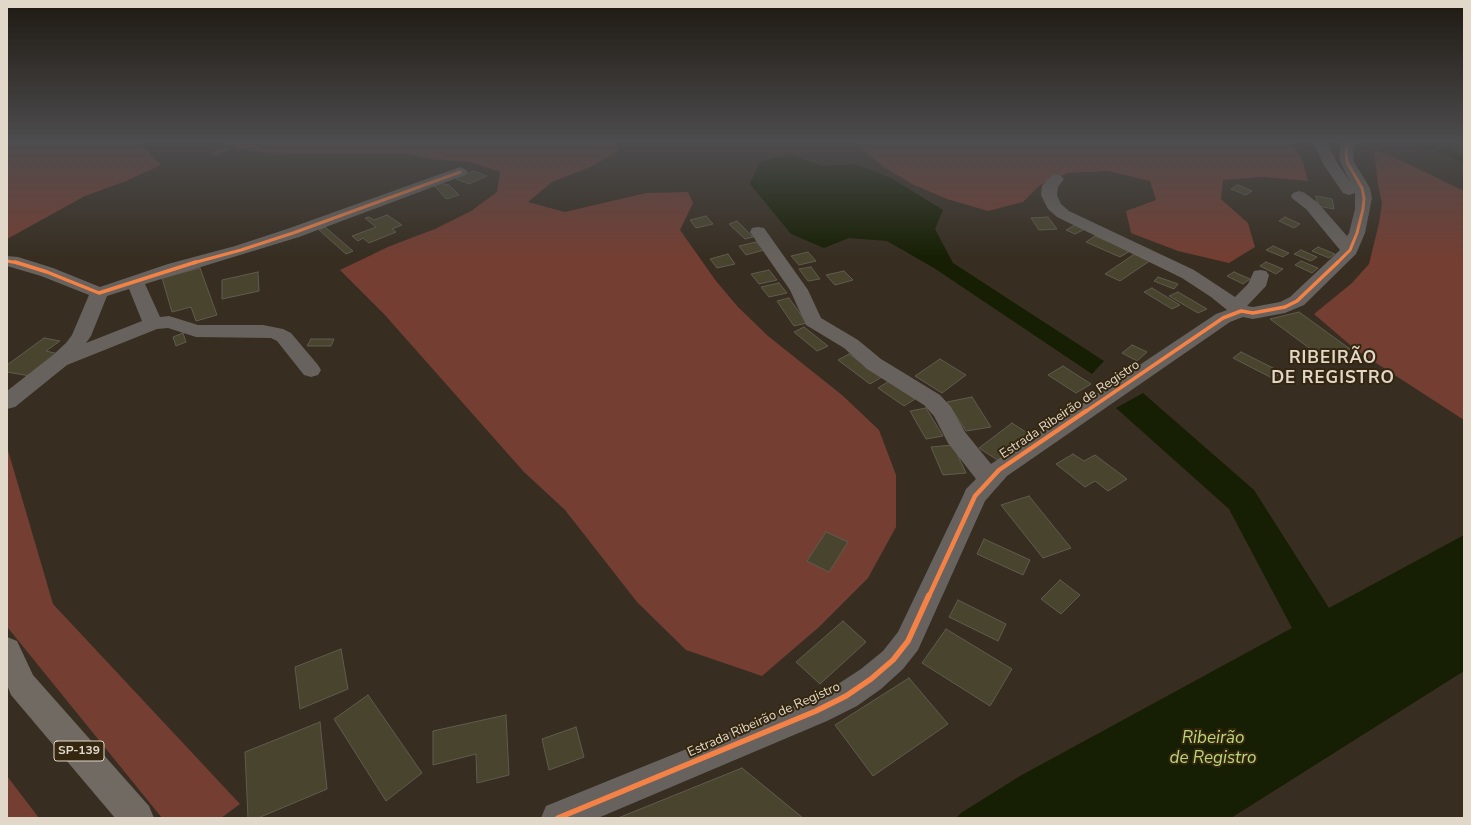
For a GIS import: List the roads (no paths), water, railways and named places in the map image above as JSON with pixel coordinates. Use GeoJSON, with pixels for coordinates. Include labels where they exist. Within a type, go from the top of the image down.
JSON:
{"type":"FeatureCollection","features":[{"type":"Feature","properties":{"kind":"main road","name":"SP-139"},"geometry":{"type":"LineString","coordinates":[[7,650],[14,681],[137,818]]}},
{"type":"Feature","properties":{"kind":"street"},"geometry":{"type":"LineString","coordinates":[[7,261],[20,263],[47,272],[99,293],[293,233],[434,182]]}},
{"type":"Feature","properties":{"kind":"street"},"geometry":{"type":"LineString","coordinates":[[1054,182],[1050,186],[1049,195],[1054,206],[1063,214],[1188,274],[1218,293],[1239,309],[1258,286],[1260,275]]}},
{"type":"Feature","properties":{"kind":"street"},"geometry":{"type":"LineString","coordinates":[[1343,182],[1363,209]]}},
{"type":"Feature","properties":{"kind":"street","name":"Estrada Ribeirão de Registro"},"geometry":{"type":"LineString","coordinates":[[558,818],[816,711],[846,696],[871,679],[893,660],[908,641],[975,496],[990,479],[1006,466],[1223,318],[1239,309],[1254,313],[1285,308],[1297,301],[1350,250],[1357,233],[1363,209],[1364,198],[1362,188],[1358,182]]}},
{"type":"Feature","properties":{"kind":"street"},"geometry":{"type":"LineString","coordinates":[[1299,196],[1312,206],[1350,250]]}},
{"type":"Feature","properties":{"kind":"street"},"geometry":{"type":"LineString","coordinates":[[758,232],[799,290],[813,321],[820,327],[851,344],[874,364],[932,400],[943,412],[956,437],[990,479]]}},
{"type":"Feature","properties":{"kind":"street"},"geometry":{"type":"LineString","coordinates":[[135,281],[153,324]]}},
{"type":"Feature","properties":{"kind":"street"},"geometry":{"type":"LineString","coordinates":[[7,402],[60,360],[81,336],[99,293]]}},
{"type":"Feature","properties":{"kind":"street"},"geometry":{"type":"LineString","coordinates":[[60,360],[153,324],[174,323],[196,331],[263,331],[276,333],[284,337],[311,370]]}},
{"type":"Feature","properties":{"kind":"water"},"geometry":{"type":"Polygon","coordinates":[[[751,182],[897,182],[943,210],[935,229],[953,263],[1104,361],[1092,374],[934,268],[887,241],[849,238],[824,248],[791,234],[750,184],[751,182]]]}},
{"type":"Feature","properties":{"kind":"water","name":"Ribeirão de Registro"},"geometry":{"type":"Polygon","coordinates":[[[1143,393],[1254,490],[1329,608],[1464,535],[1464,671],[1231,818],[956,818],[961,813],[1020,776],[1292,628],[1229,509],[1116,408],[1143,393]]]}},
{"type":"Feature","properties":{"kind":"district","name":"RIBEIRÃO DE REGISTRO"},"geometry":{"type":"Point","coordinates":[1333,369]}}]}
